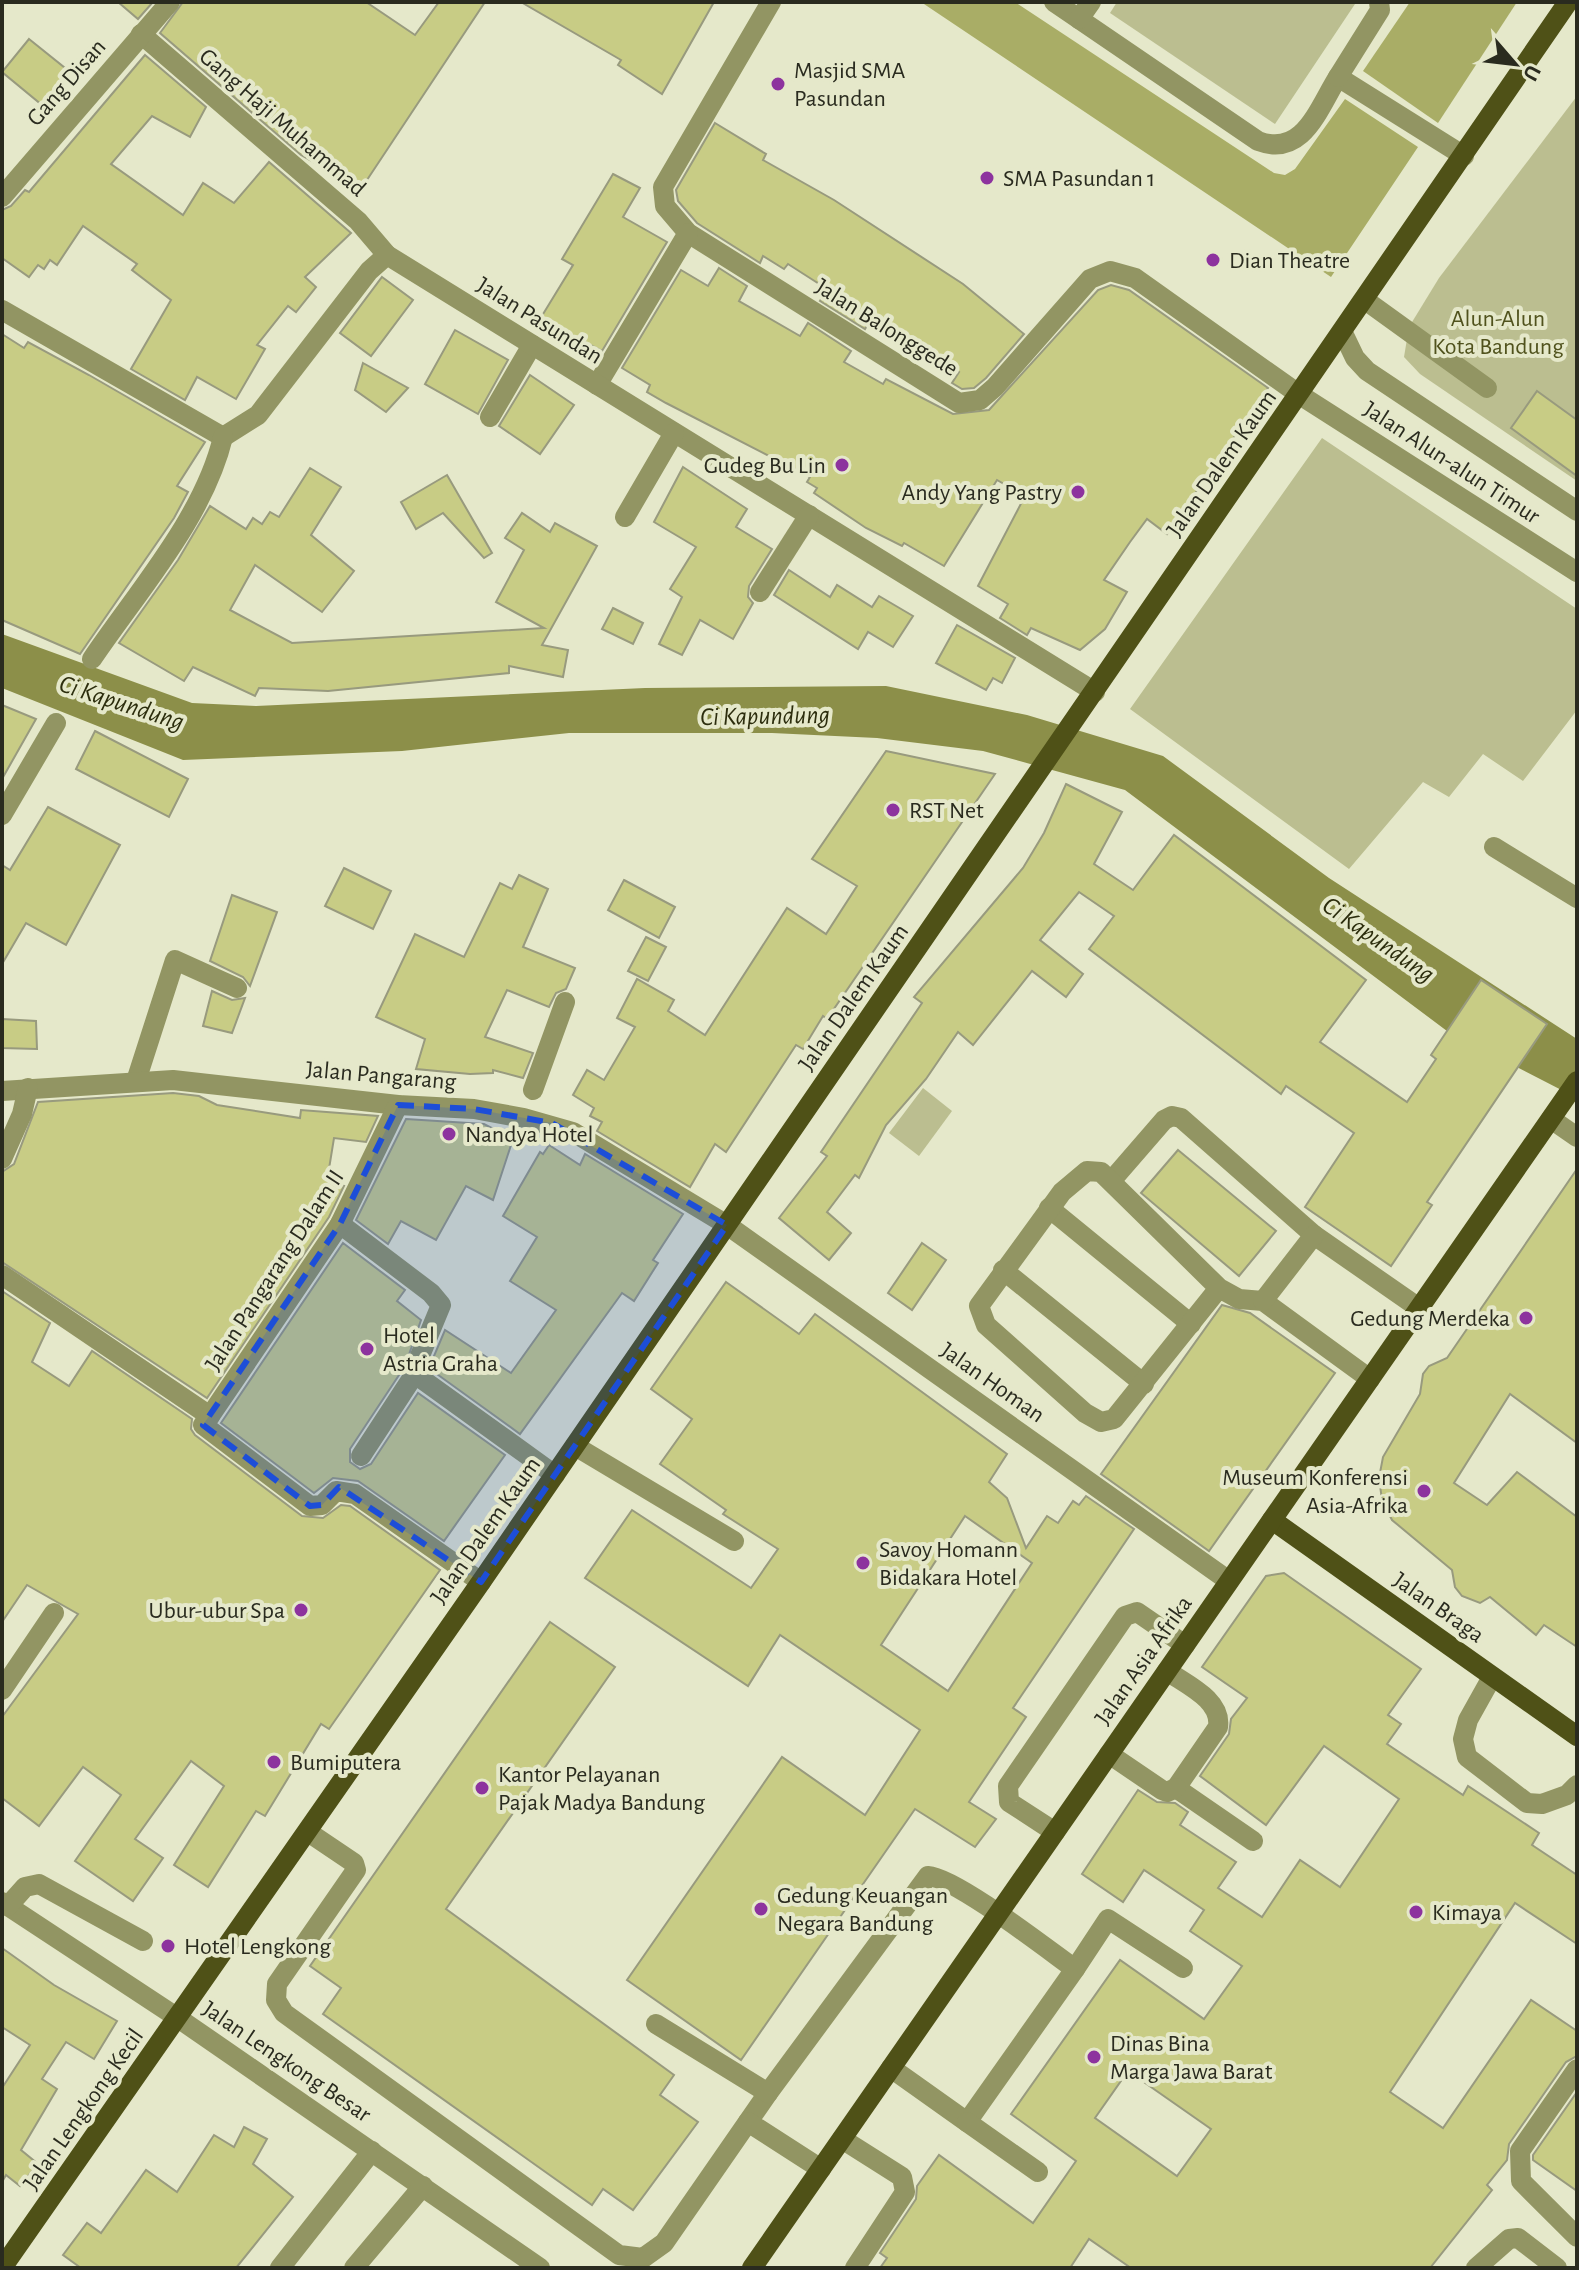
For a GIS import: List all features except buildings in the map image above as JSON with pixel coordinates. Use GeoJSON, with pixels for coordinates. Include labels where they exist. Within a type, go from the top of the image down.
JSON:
{"type":"FeatureCollection","features":[{"type":"Feature","properties":{"kind":"main road","name":"Jalan Dalem Kaum"},"geometry":{"type":"LineString","coordinates":[[178,2018],[1343,333],[1568,2]]}},
{"type":"Feature","properties":{"kind":"main road","name":"Jalan Asia Afrika"},"geometry":{"type":"LineString","coordinates":[[752,2268],[1577,1081]]}},
{"type":"Feature","properties":{"kind":"main road","name":"Jalan Braga"},"geometry":{"type":"LineString","coordinates":[[1272,1520],[1577,1736]]}},
{"type":"Feature","properties":{"kind":"main road","name":"Jalan Lengkong Kecil"},"geometry":{"type":"LineString","coordinates":[[2,2268],[178,2018]]}},
{"type":"Feature","properties":{"kind":"street","name":"Gang Disan"},"geometry":{"type":"LineString","coordinates":[[2,197],[170,2]]}},
{"type":"Feature","properties":{"kind":"street","name":"Jalan Balonggede"},"geometry":{"type":"LineString","coordinates":[[771,2],[663,187],[665,206],[672,219],[688,233],[959,403],[980,400],[1090,279],[1110,271],[1135,278],[1300,395]]}},
{"type":"Feature","properties":{"kind":"street"},"geometry":{"type":"LineString","coordinates":[[1054,2],[1085,10],[1258,141],[1271,146],[1290,144],[1300,136],[1380,10],[1379,2]]}},
{"type":"Feature","properties":{"kind":"street","name":"Gang Haji Muhammad"},"geometry":{"type":"LineString","coordinates":[[141,34],[358,221],[387,255]]}},
{"type":"Feature","properties":{"kind":"street"},"geometry":{"type":"LineString","coordinates":[[1338,77],[1464,156]]}},
{"type":"Feature","properties":{"kind":"street"},"geometry":{"type":"LineString","coordinates":[[597,385],[688,233]]}},
{"type":"Feature","properties":{"kind":"street"},"geometry":{"type":"LineString","coordinates":[[92,659],[196,507],[215,471],[223,437],[258,415],[369,271],[387,255]]}},
{"type":"Feature","properties":{"kind":"street","name":"Jalan Pasundan"},"geometry":{"type":"LineString","coordinates":[[387,255],[1095,692]]}},
{"type":"Feature","properties":{"kind":"street"},"geometry":{"type":"LineString","coordinates":[[1365,300],[1487,388]]}},
{"type":"Feature","properties":{"kind":"street"},"geometry":{"type":"LineString","coordinates":[[2,310],[223,437]]}},
{"type":"Feature","properties":{"kind":"street","name":"Jalan Alun-alun Timur"},"geometry":{"type":"LineString","coordinates":[[1343,333],[1355,358],[1367,371],[1577,511]]}},
{"type":"Feature","properties":{"kind":"street"},"geometry":{"type":"LineString","coordinates":[[490,417],[532,345]]}},
{"type":"Feature","properties":{"kind":"street","name":"Jalan Alun-alun Timur"},"geometry":{"type":"LineString","coordinates":[[1300,395],[1577,572]]}},
{"type":"Feature","properties":{"kind":"street"},"geometry":{"type":"LineString","coordinates":[[625,517],[674,433]]}},
{"type":"Feature","properties":{"kind":"street"},"geometry":{"type":"LineString","coordinates":[[760,592],[809,515]]}},
{"type":"Feature","properties":{"kind":"street"},"geometry":{"type":"LineString","coordinates":[[2,815],[56,723]]}},
{"type":"Feature","properties":{"kind":"street"},"geometry":{"type":"LineString","coordinates":[[1494,847],[1577,898]]}},
{"type":"Feature","properties":{"kind":"street"},"geometry":{"type":"LineString","coordinates":[[136,1081],[175,960],[237,988]]}},
{"type":"Feature","properties":{"kind":"street"},"geometry":{"type":"LineString","coordinates":[[533,1090],[565,1002]]}},
{"type":"Feature","properties":{"kind":"street","name":"Jalan Pangarang"},"geometry":{"type":"LineString","coordinates":[[2,1091],[136,1081],[220,1083],[398,1105],[474,1109],[552,1123],[650,1176],[727,1225]]}},
{"type":"Feature","properties":{"kind":"street"},"geometry":{"type":"LineString","coordinates":[[2,1159],[22,1114],[28,1088]]}},
{"type":"Feature","properties":{"kind":"street","name":"Jalan Pangarang Dalam II"},"geometry":{"type":"LineString","coordinates":[[210,1416],[340,1224],[398,1105]]}},
{"type":"Feature","properties":{"kind":"street"},"geometry":{"type":"LineString","coordinates":[[1112,1180],[1164,1120],[1172,1116],[1181,1118],[1314,1235],[1419,1308]]}},
{"type":"Feature","properties":{"kind":"street"},"geometry":{"type":"LineString","coordinates":[[1551,1119],[1577,1137]]}},
{"type":"Feature","properties":{"kind":"street"},"geometry":{"type":"LineString","coordinates":[[1219,1288],[1114,1419],[1101,1422],[1085,1413],[980,1317],[979,1306],[1049,1208],[1075,1178],[1087,1171],[1101,1172],[1219,1288],[1239,1299],[1263,1301],[1370,1379]]}},
{"type":"Feature","properties":{"kind":"street"},"geometry":{"type":"LineString","coordinates":[[1049,1208],[1191,1324]]}},
{"type":"Feature","properties":{"kind":"street"},"geometry":{"type":"LineString","coordinates":[[340,1224],[431,1293],[441,1305],[424,1341],[418,1369],[361,1456]]}},
{"type":"Feature","properties":{"kind":"street","name":"Jalan Homan"},"geometry":{"type":"LineString","coordinates":[[727,1225],[1229,1581]]}},
{"type":"Feature","properties":{"kind":"street"},"geometry":{"type":"LineString","coordinates":[[1263,1301],[1314,1235]]}},
{"type":"Feature","properties":{"kind":"street"},"geometry":{"type":"LineString","coordinates":[[1003,1270],[1144,1384]]}},
{"type":"Feature","properties":{"kind":"street"},"geometry":{"type":"LineString","coordinates":[[2,1275],[210,1416],[203,1425],[310,1506],[322,1505],[336,1491],[355,1494],[481,1582]]}},
{"type":"Feature","properties":{"kind":"street"},"geometry":{"type":"LineString","coordinates":[[418,1369],[423,1380],[555,1475]]}},
{"type":"Feature","properties":{"kind":"street"},"geometry":{"type":"LineString","coordinates":[[575,1446],[734,1541]]}},
{"type":"Feature","properties":{"kind":"street"},"geometry":{"type":"LineString","coordinates":[[1055,1832],[1009,1802],[1008,1786],[1125,1616],[1137,1612],[1185,1645]]}},
{"type":"Feature","properties":{"kind":"street"},"geometry":{"type":"LineString","coordinates":[[2,1690],[54,1613]]}},
{"type":"Feature","properties":{"kind":"street"},"geometry":{"type":"LineString","coordinates":[[1109,1754],[1162,1790],[1167,1792],[1176,1788],[1218,1727],[1219,1716],[1214,1705],[1167,1671]]}},
{"type":"Feature","properties":{"kind":"street"},"geometry":{"type":"LineString","coordinates":[[1492,1677],[1468,1720],[1463,1739],[1467,1757],[1527,1803],[1542,1804],[1567,1795],[1577,1785]]}},
{"type":"Feature","properties":{"kind":"street"},"geometry":{"type":"LineString","coordinates":[[1176,1788],[1253,1841]]}},
{"type":"Feature","properties":{"kind":"street"},"geometry":{"type":"LineString","coordinates":[[308,1832],[354,1863],[356,1870],[277,1984],[276,2000],[284,2013],[619,2255],[643,2258],[664,2243],[768,2093],[928,1876],[938,1877],[1075,1969]]}},
{"type":"Feature","properties":{"kind":"street"},"geometry":{"type":"LineString","coordinates":[[5,1904],[25,1887],[39,1884],[143,1941]]}},
{"type":"Feature","properties":{"kind":"street","name":"Jalan Lengkong Besar"},"geometry":{"type":"LineString","coordinates":[[5,1904],[178,2018],[540,2268]]}},
{"type":"Feature","properties":{"kind":"street"},"geometry":{"type":"LineString","coordinates":[[967,2122],[1108,1919],[1183,1968]]}},
{"type":"Feature","properties":{"kind":"street"},"geometry":{"type":"LineString","coordinates":[[656,2024],[768,2093]]}},
{"type":"Feature","properties":{"kind":"street"},"geometry":{"type":"LineString","coordinates":[[891,2068],[1038,2172]]}},
{"type":"Feature","properties":{"kind":"street"},"geometry":{"type":"LineString","coordinates":[[1577,2069],[1520,2151],[1521,2181],[1577,2237]]}},
{"type":"Feature","properties":{"kind":"street"},"geometry":{"type":"LineString","coordinates":[[748,2122],[821,2169]]}},
{"type":"Feature","properties":{"kind":"street"},"geometry":{"type":"LineString","coordinates":[[842,2139],[902,2177],[906,2184],[905,2192],[855,2268]]}},
{"type":"Feature","properties":{"kind":"street"},"geometry":{"type":"LineString","coordinates":[[280,2268],[372,2151]]}},
{"type":"Feature","properties":{"kind":"street"},"geometry":{"type":"LineString","coordinates":[[354,2268],[423,2186]]}},
{"type":"Feature","properties":{"kind":"street"},"geometry":{"type":"LineString","coordinates":[[1476,2268],[1509,2239],[1518,2238],[1557,2268]]}},
{"type":"Feature","properties":{"kind":"highlighted area"},"geometry":{"type":"Polygon","coordinates":[[[398,1105],[474,1109],[552,1123],[727,1225],[481,1582],[339,1487],[322,1505],[310,1506],[203,1425],[340,1224],[398,1105]]]}},
{"type":"Feature","properties":{"kind":"green space"},"geometry":{"type":"Polygon","coordinates":[[[1117,2],[1355,4],[1275,124],[1110,13],[1117,2]]]}},
{"type":"Feature","properties":{"kind":"green space","name":"Alun-Alun Kota Bandung"},"geometry":{"type":"Polygon","coordinates":[[[1577,96],[1577,481],[1420,374],[1404,357],[1409,327],[1439,278],[1577,96]]]}},
{"type":"Feature","properties":{"kind":"green space"},"geometry":{"type":"Polygon","coordinates":[[[1322,438],[1577,609],[1577,710],[1523,781],[1483,754],[1449,797],[1423,782],[1349,869],[1130,709],[1322,438]]]}},
{"type":"Feature","properties":{"kind":"green space"},"geometry":{"type":"Polygon","coordinates":[[[923,1088],[952,1111],[919,1156],[889,1133],[923,1088]]]}},
{"type":"Feature","properties":{"kind":"shaded area"},"geometry":{"type":"Polygon","coordinates":[[[921,2],[1015,2],[1274,173],[1285,175],[1295,169],[1345,99],[1418,147],[1331,277],[921,2]]]}},
{"type":"Feature","properties":{"kind":"shaded area"},"geometry":{"type":"Polygon","coordinates":[[[1410,2],[1517,2],[1438,123],[1363,71],[1410,2]]]}},
{"type":"Feature","properties":{"kind":"water","name":"Ci Kapundung"},"geometry":{"type":"Polygon","coordinates":[[[2,634],[192,703],[256,706],[645,688],[886,686],[1027,715],[1163,756],[1329,878],[1577,1039],[1577,1098],[1447,1031],[1125,790],[983,751],[877,738],[772,733],[569,733],[402,751],[183,760],[2,688],[2,634]]]}},
{"type":"Feature","properties":{"kind":"place","name":"Masjid SMA Pasundan"},"geometry":{"type":"Point","coordinates":[778,84]}},
{"type":"Feature","properties":{"kind":"place","name":"SMA Pasundan 1"},"geometry":{"type":"Point","coordinates":[987,178]}},
{"type":"Feature","properties":{"kind":"place","name":"Dian Theatre"},"geometry":{"type":"Point","coordinates":[1213,260]}},
{"type":"Feature","properties":{"kind":"place","name":"Gudeg Bu Lin"},"geometry":{"type":"Point","coordinates":[842,465]}},
{"type":"Feature","properties":{"kind":"place","name":"Andy Yang Pastry"},"geometry":{"type":"Point","coordinates":[1078,492]}},
{"type":"Feature","properties":{"kind":"place","name":"RST Net"},"geometry":{"type":"Point","coordinates":[893,810]}},
{"type":"Feature","properties":{"kind":"place","name":"Nandya Hotel"},"geometry":{"type":"Point","coordinates":[449,1134]}},
{"type":"Feature","properties":{"kind":"place","name":"Gedung Merdeka"},"geometry":{"type":"Point","coordinates":[1526,1318]}},
{"type":"Feature","properties":{"kind":"place","name":"Hotel Astria Graha"},"geometry":{"type":"Point","coordinates":[367,1349]}},
{"type":"Feature","properties":{"kind":"place","name":"Museum Konferensi Asia-Afrika"},"geometry":{"type":"Point","coordinates":[1424,1491]}},
{"type":"Feature","properties":{"kind":"place","name":"Savoy Homann Bidakara Hotel"},"geometry":{"type":"Point","coordinates":[863,1563]}},
{"type":"Feature","properties":{"kind":"place","name":"Ubur-ubur Spa"},"geometry":{"type":"Point","coordinates":[301,1610]}},
{"type":"Feature","properties":{"kind":"place","name":"Bumiputera"},"geometry":{"type":"Point","coordinates":[274,1762]}},
{"type":"Feature","properties":{"kind":"place","name":"Kantor Pelayanan Pajak Madya Bandung"},"geometry":{"type":"Point","coordinates":[482,1788]}},
{"type":"Feature","properties":{"kind":"place","name":"Gedung Keuangan Negara Bandung"},"geometry":{"type":"Point","coordinates":[761,1909]}},
{"type":"Feature","properties":{"kind":"place","name":"Kimaya"},"geometry":{"type":"Point","coordinates":[1416,1912]}},
{"type":"Feature","properties":{"kind":"place","name":"Hotel Lengkong"},"geometry":{"type":"Point","coordinates":[168,1946]}},
{"type":"Feature","properties":{"kind":"place","name":"Dinas Bina Marga Jawa Barat"},"geometry":{"type":"Point","coordinates":[1094,2057]}}]}
